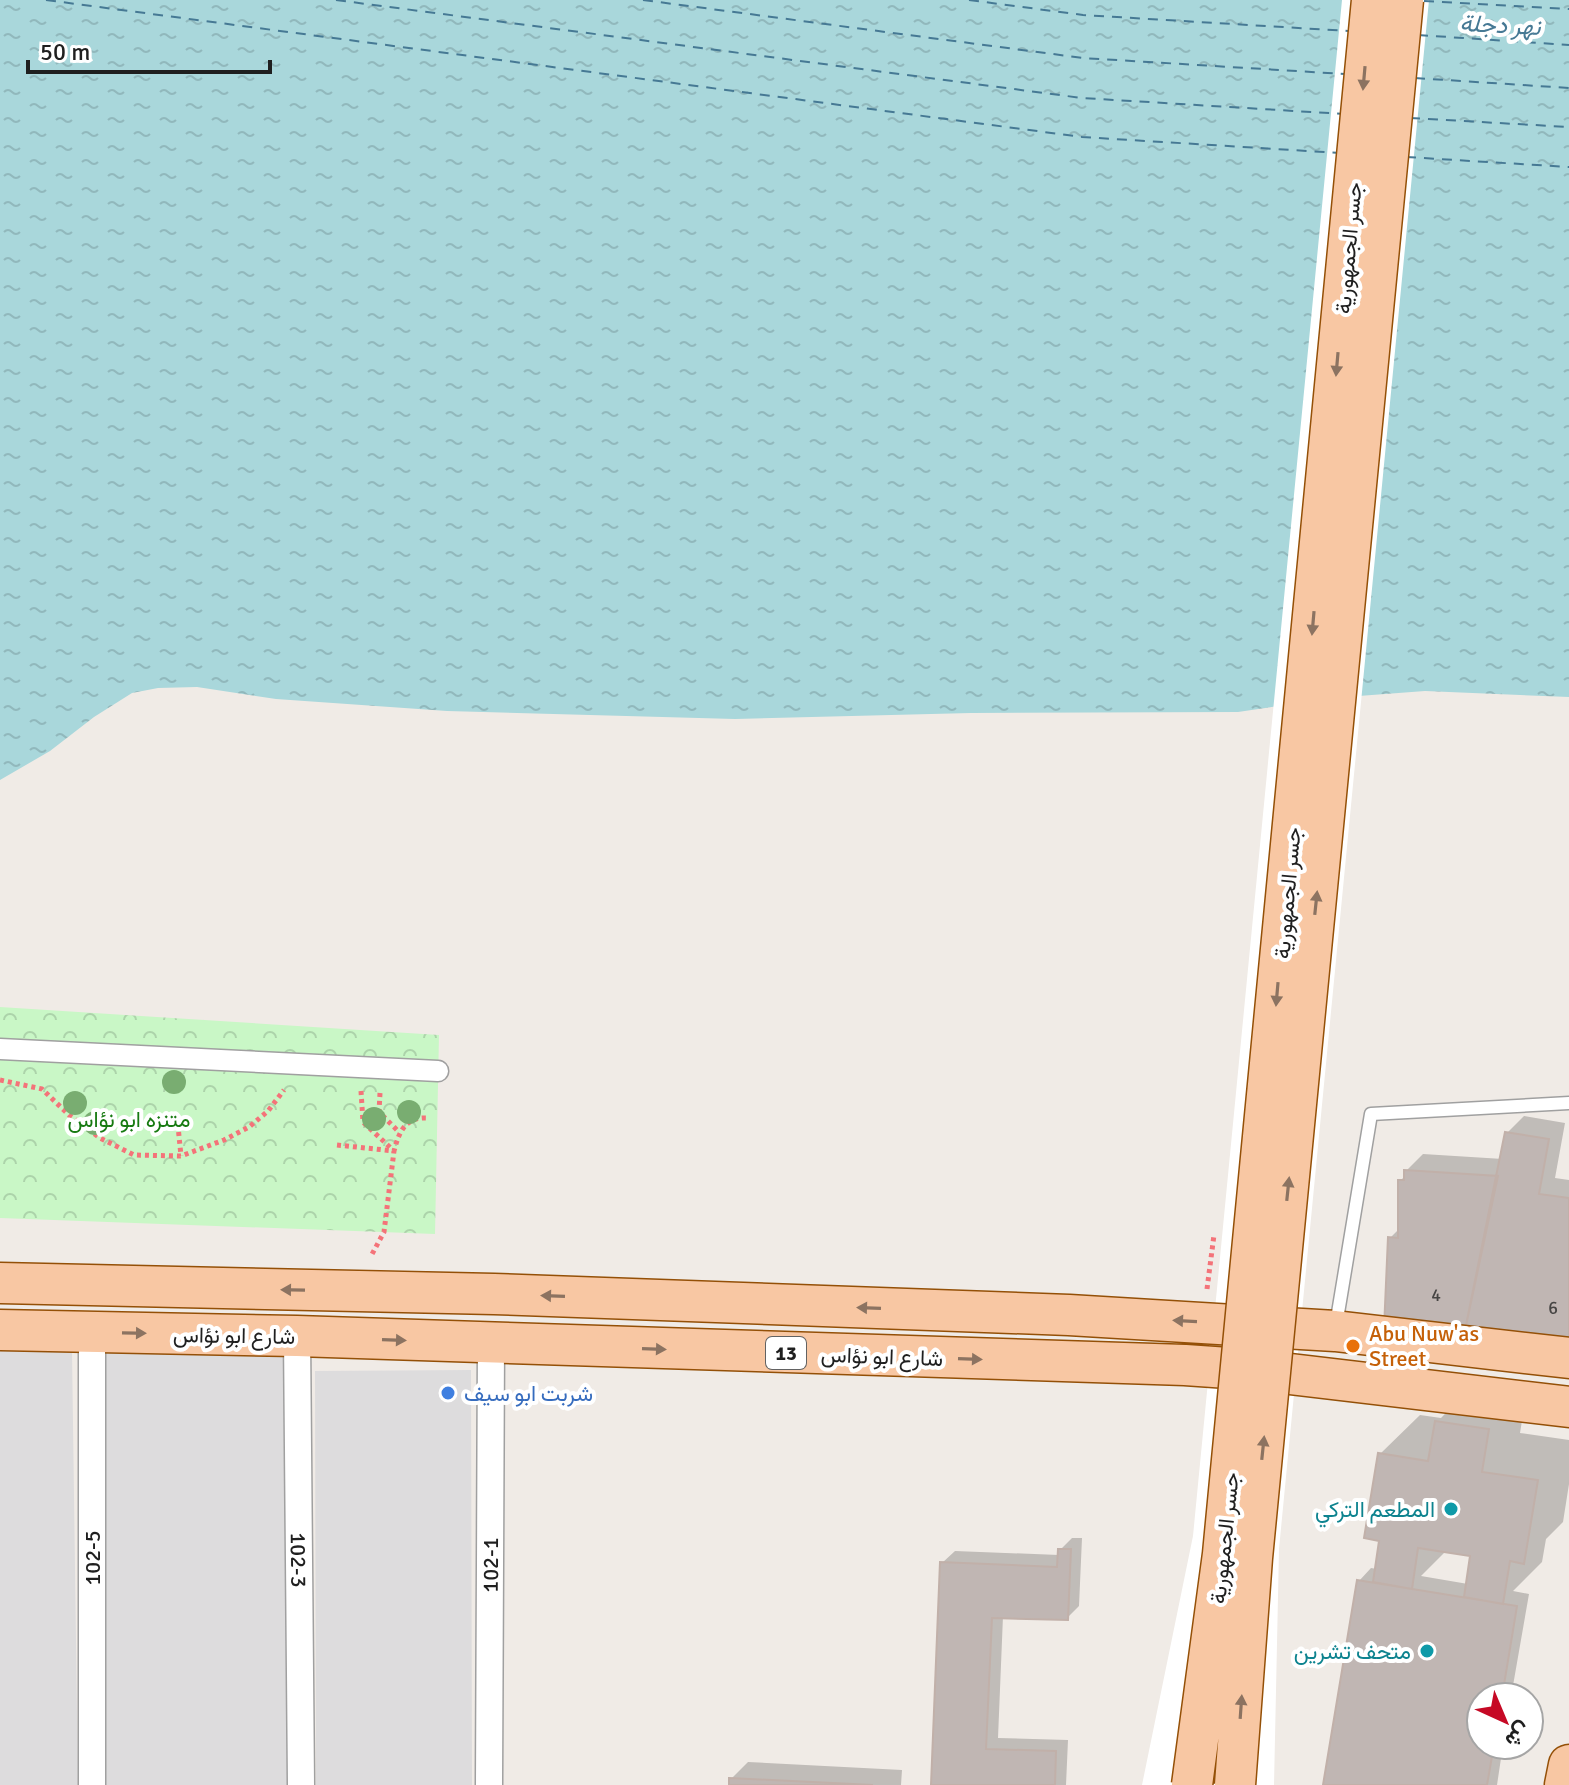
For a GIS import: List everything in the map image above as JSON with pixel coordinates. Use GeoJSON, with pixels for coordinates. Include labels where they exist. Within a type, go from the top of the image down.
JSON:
{"type":"FeatureCollection","features":[{"type":"Feature","properties":{"kind":"main road","name":"جسر الجمهورية"},"geometry":{"type":"LineString","coordinates":[[1192,1785],[1225,1538],[1372,0]]}},
{"type":"Feature","properties":{"kind":"main road","name":"جسر الجمهورية"},"geometry":{"type":"LineString","coordinates":[[1235,1785],[1254,1542],[1403,0]]}},
{"type":"Feature","properties":{"kind":"main road","name":"13"},"geometry":{"type":"LineString","coordinates":[[0,1283],[558,1296],[1069,1315],[1335,1331],[1569,1358]]}},
{"type":"Feature","properties":{"kind":"main road","name":"شارع ابو نؤاس"},"geometry":{"type":"LineString","coordinates":[[0,1330],[297,1336],[1185,1365],[1271,1371],[1569,1407]]}},
{"type":"Feature","properties":{"kind":"main road"},"geometry":{"type":"LineString","coordinates":[[1565,1785],[1569,1765]]}},
{"type":"Feature","properties":{"kind":"street"},"geometry":{"type":"LineString","coordinates":[[0,1049],[438,1071]]}},
{"type":"Feature","properties":{"kind":"street","name":"102-5"},"geometry":{"type":"LineString","coordinates":[[92,1332],[92,1785]]}},
{"type":"Feature","properties":{"kind":"street","name":"102-3"},"geometry":{"type":"LineString","coordinates":[[297,1336],[301,1785]]}},
{"type":"Feature","properties":{"kind":"street","name":"102-1"},"geometry":{"type":"LineString","coordinates":[[489,1785],[491,1343]]}},
{"type":"Feature","properties":{"kind":"lane"},"geometry":{"type":"LineString","coordinates":[[1335,1331],[1371,1114],[1569,1103]]}},
{"type":"Feature","properties":{"kind":"path"},"geometry":{"type":"LineString","coordinates":[[382,1067],[379,1112],[399,1132]]}},
{"type":"Feature","properties":{"kind":"path"},"geometry":{"type":"LineString","coordinates":[[0,1080],[42,1089],[69,1115],[100,1138],[134,1155],[181,1156],[224,1140],[249,1127],[282,1095]]}},
{"type":"Feature","properties":{"kind":"path"},"geometry":{"type":"LineString","coordinates":[[362,1101],[363,1122],[394,1151]]}},
{"type":"Feature","properties":{"kind":"path"},"geometry":{"type":"LineString","coordinates":[[177,1116],[181,1156]]}},
{"type":"Feature","properties":{"kind":"path"},"geometry":{"type":"LineString","coordinates":[[370,1256],[384,1232],[399,1132],[407,1123],[420,1117],[427,1118]]}},
{"type":"Feature","properties":{"kind":"path"},"geometry":{"type":"LineString","coordinates":[[337,1145],[394,1151]]}},
{"type":"Feature","properties":{"kind":"path"},"geometry":{"type":"LineString","coordinates":[[1207,1291],[1214,1234]]}},
{"type":"Feature","properties":{"kind":"shaded area"},"geometry":{"type":"Polygon","coordinates":[[[0,1351],[72,1351],[78,1785],[0,1785],[0,1351]]]}},
{"type":"Feature","properties":{"kind":"shaded area"},"geometry":{"type":"Polygon","coordinates":[[[104,1351],[287,1357],[290,1785],[106,1785],[104,1351]]]}},
{"type":"Feature","properties":{"kind":"shaded area"},"geometry":{"type":"Polygon","coordinates":[[[471,1370],[472,1785],[316,1785],[315,1371],[471,1370]]]}},
{"type":"Feature","properties":{"kind":"green space","name":"متنزه ابو نؤاس"},"geometry":{"type":"Polygon","coordinates":[[[0,1007],[439,1035],[435,1234],[0,1218],[0,1007]]]}},
{"type":"Feature","properties":{"kind":"water","name":"نهر دجلة"},"geometry":{"type":"Polygon","coordinates":[[[0,0],[1569,0],[1569,697],[1425,691],[1332,698],[1238,712],[971,713],[735,719],[447,711],[276,699],[197,687],[158,688],[132,693],[50,751],[0,780],[0,0]]]}},
{"type":"Feature","properties":{"kind":"pier"},"geometry":{"type":"Polygon","coordinates":[[[1342,0],[1429,0],[1279,1549],[1274,1785],[1142,1785],[1193,1536],[1342,0]]]}},
{"type":"Feature","properties":{"kind":"building"},"geometry":{"type":"Polygon","coordinates":[[[1505,1132],[1549,1139],[1539,1194],[1569,1198],[1569,1339],[1464,1335],[1505,1132]]]}},
{"type":"Feature","properties":{"kind":"building"},"geometry":{"type":"Polygon","coordinates":[[[1404,1170],[1498,1176],[1464,1335],[1384,1329],[1388,1237],[1398,1238],[1398,1180],[1404,1180],[1404,1170]]]}},
{"type":"Feature","properties":{"kind":"building","name":"المطعم التركي"},"geometry":{"type":"Polygon","coordinates":[[[1435,1421],[1489,1429],[1482,1472],[1538,1480],[1524,1564],[1510,1561],[1503,1604],[1464,1597],[1470,1556],[1418,1548],[1412,1589],[1373,1582],[1379,1541],[1364,1538],[1378,1453],[1428,1461],[1435,1421]]]}},
{"type":"Feature","properties":{"kind":"building"},"geometry":{"type":"Polygon","coordinates":[[[1058,1549],[1071,1549],[1068,1620],[992,1618],[986,1749],[1056,1751],[1055,1785],[931,1785],[940,1562],[1057,1567],[1058,1549]]]}},
{"type":"Feature","properties":{"kind":"building","name":"متحف تشرين"},"geometry":{"type":"Polygon","coordinates":[[[1357,1580],[1517,1606],[1505,1681],[1465,1681],[1465,1761],[1491,1761],[1487,1785],[1323,1785],[1357,1580]]]}},
{"type":"Feature","properties":{"kind":"building"},"geometry":{"type":"Polygon","coordinates":[[[729,1778],[873,1785],[729,1785],[729,1778]]]}},
{"type":"Feature","properties":{"kind":"ferry route"},"geometry":{"type":"LineString","coordinates":[[46,0],[1082,137],[1340,153]]}},
{"type":"Feature","properties":{"kind":"ferry route"},"geometry":{"type":"LineString","coordinates":[[336,0],[1082,98],[1344,114]]}},
{"type":"Feature","properties":{"kind":"ferry route"},"geometry":{"type":"LineString","coordinates":[[643,0],[1083,58],[1345,74]]}},
{"type":"Feature","properties":{"kind":"ferry route"},"geometry":{"type":"LineString","coordinates":[[969,0],[1083,15],[1348,31]]}},
{"type":"Feature","properties":{"kind":"ferry route"},"geometry":{"type":"LineString","coordinates":[[1424,1],[1569,9]]}},
{"type":"Feature","properties":{"kind":"ferry route"},"geometry":{"type":"LineString","coordinates":[[1418,35],[1569,45]]}},
{"type":"Feature","properties":{"kind":"ferry route"},"geometry":{"type":"LineString","coordinates":[[1415,78],[1569,88]]}},
{"type":"Feature","properties":{"kind":"ferry route"},"geometry":{"type":"LineString","coordinates":[[1410,118],[1569,127]]}},
{"type":"Feature","properties":{"kind":"ferry route"},"geometry":{"type":"LineString","coordinates":[[1406,157],[1569,167]]}},
{"type":"Feature","properties":{"kind":"place","name":"Abu Nuw'as Street"},"geometry":{"type":"Point","coordinates":[1353,1346]}},
{"type":"Feature","properties":{"kind":"place","name":"شربت ابو سيف"},"geometry":{"type":"Point","coordinates":[448,1393]}},
{"type":"Feature","properties":{"kind":"place","name":"المطعم التركي"},"geometry":{"type":"Point","coordinates":[1451,1509]}},
{"type":"Feature","properties":{"kind":"place","name":"متحف تشرين"},"geometry":{"type":"Point","coordinates":[1427,1651]}}]}
